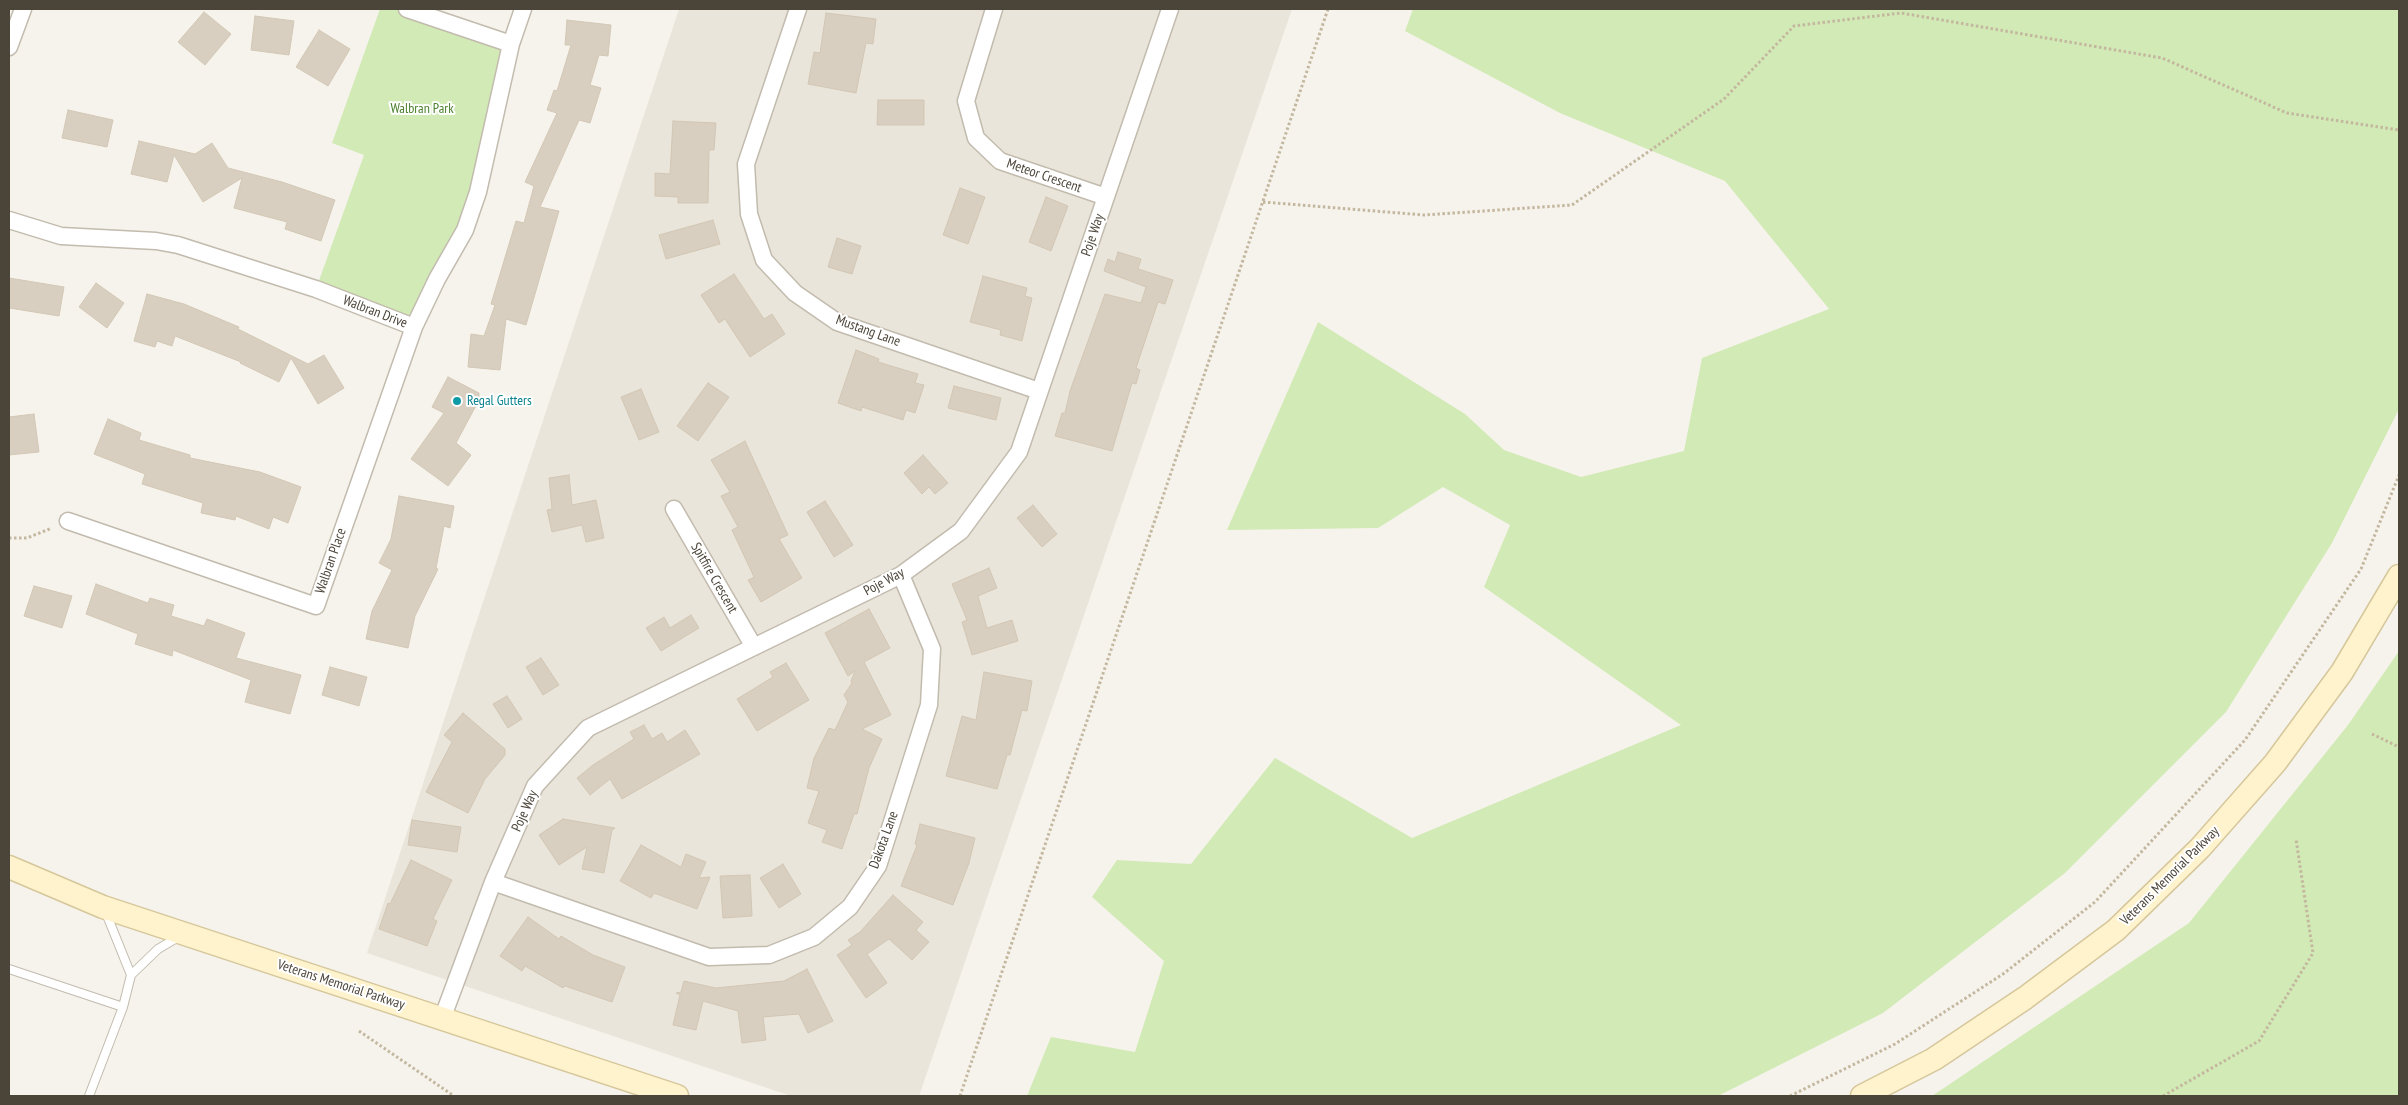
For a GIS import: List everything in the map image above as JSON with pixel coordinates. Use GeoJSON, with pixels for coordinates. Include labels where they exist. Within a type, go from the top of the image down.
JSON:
{"type":"FeatureCollection","features":[{"type":"Feature","properties":{"kind":"main road","name":"Veterans Memorial Parkway"},"geometry":{"type":"LineString","coordinates":[[1862,1096],[1934,1058],[2025,998],[2116,930],[2200,848],[2275,763],[2342,672],[2399,576]]}},
{"type":"Feature","properties":{"kind":"main road","name":"Veterans Memorial Parkway"},"geometry":{"type":"LineString","coordinates":[[9,866],[103,906],[677,1096]]}},
{"type":"Feature","properties":{"kind":"street"},"geometry":{"type":"LineString","coordinates":[[9,46],[23,9]]}},
{"type":"Feature","properties":{"kind":"street"},"geometry":{"type":"LineString","coordinates":[[407,9],[511,44]]}},
{"type":"Feature","properties":{"kind":"street","name":"Walbran Drive"},"geometry":{"type":"LineString","coordinates":[[9,220],[61,236],[156,241],[178,245],[316,289],[414,327],[437,279],[465,230],[478,192],[511,44],[523,9]]}},
{"type":"Feature","properties":{"kind":"street","name":"Mustang Lane"},"geometry":{"type":"LineString","coordinates":[[798,9],[746,164],[750,214],[764,260],[794,293],[837,322],[1039,391]]}},
{"type":"Feature","properties":{"kind":"street","name":"Meteor Crescent"},"geometry":{"type":"LineString","coordinates":[[994,9],[966,101],[976,138],[1000,161],[1106,197]]}},
{"type":"Feature","properties":{"kind":"street","name":"Poje Way"},"geometry":{"type":"LineString","coordinates":[[442,1019],[494,882],[535,786],[588,728],[900,575],[961,531],[1019,452],[1170,9]]}},
{"type":"Feature","properties":{"kind":"street","name":"Walbran Place"},"geometry":{"type":"LineString","coordinates":[[68,521],[316,606],[414,327]]}},
{"type":"Feature","properties":{"kind":"street","name":"Spitfire Crescent"},"geometry":{"type":"LineString","coordinates":[[674,509],[754,647]]}},
{"type":"Feature","properties":{"kind":"street","name":"Dakota Lane"},"geometry":{"type":"LineString","coordinates":[[494,882],[709,957],[769,955],[814,937],[850,907],[878,866],[929,705],[932,649],[900,575]]}},
{"type":"Feature","properties":{"kind":"lane"},"geometry":{"type":"LineString","coordinates":[[103,906],[114,929],[131,975]]}},
{"type":"Feature","properties":{"kind":"lane"},"geometry":{"type":"LineString","coordinates":[[88,1096],[123,1008],[131,975],[158,949],[184,933]]}},
{"type":"Feature","properties":{"kind":"lane"},"geometry":{"type":"LineString","coordinates":[[9,969],[123,1008]]}},
{"type":"Feature","properties":{"kind":"path"},"geometry":{"type":"LineString","coordinates":[[960,1096],[1328,9]]}},
{"type":"Feature","properties":{"kind":"path"},"geometry":{"type":"LineString","coordinates":[[1263,202],[1424,215],[1572,205],[1724,99],[1794,26],[1901,13],[2162,58],[2287,113],[2399,130]]}},
{"type":"Feature","properties":{"kind":"path"},"geometry":{"type":"LineString","coordinates":[[1790,1096],[1895,1044],[2003,974],[2095,902],[2246,740],[2361,569],[2399,476]]}},
{"type":"Feature","properties":{"kind":"path"},"geometry":{"type":"LineString","coordinates":[[9,538],[27,538],[68,521]]}},
{"type":"Feature","properties":{"kind":"path"},"geometry":{"type":"LineString","coordinates":[[2372,734],[2399,747]]}},
{"type":"Feature","properties":{"kind":"path"},"geometry":{"type":"LineString","coordinates":[[2163,1096],[2259,1041],[2313,953],[2296,838]]}},
{"type":"Feature","properties":{"kind":"path"},"geometry":{"type":"LineString","coordinates":[[359,1031],[454,1096]]}},
{"type":"Feature","properties":{"kind":"shaded area"},"geometry":{"type":"Polygon","coordinates":[[[679,9],[1292,9],[919,1096],[791,1096],[367,953],[679,9]]]}},
{"type":"Feature","properties":{"kind":"green space","name":"Walbran Park"},"geometry":{"type":"Polygon","coordinates":[[[380,9],[407,9],[511,44],[478,192],[414,327],[316,289],[364,155],[332,143],[380,9]]]}},
{"type":"Feature","properties":{"kind":"green space"},"geometry":{"type":"Polygon","coordinates":[[[1413,9],[2399,9],[2399,409],[2332,543],[2226,712],[2065,873],[1883,1013],[1718,1096],[1027,1096],[1051,1037],[1135,1052],[1164,961],[1092,897],[1117,860],[1191,864],[1275,758],[1412,838],[1681,725],[1484,587],[1510,525],[1443,487],[1378,528],[1227,530],[1318,322],[1465,414],[1504,450],[1581,477],[1684,451],[1702,358],[1829,309],[1725,181],[1560,113],[1405,31],[1413,9]]]}},
{"type":"Feature","properties":{"kind":"green space"},"geometry":{"type":"Polygon","coordinates":[[[2399,651],[2399,1096],[1932,1096],[2189,923],[2348,725],[2399,651]]]}},
{"type":"Feature","properties":{"kind":"building"},"geometry":{"type":"Polygon","coordinates":[[[204,12],[231,34],[205,65],[178,42],[204,12]]]}},
{"type":"Feature","properties":{"kind":"building"},"geometry":{"type":"Polygon","coordinates":[[[826,13],[876,19],[873,44],[866,43],[856,93],[808,84],[814,52],[820,53],[826,13]]]}},
{"type":"Feature","properties":{"kind":"building"},"geometry":{"type":"Polygon","coordinates":[[[255,16],[294,21],[289,55],[251,50],[255,16]]]}},
{"type":"Feature","properties":{"kind":"building"},"geometry":{"type":"Polygon","coordinates":[[[567,20],[611,25],[608,56],[599,55],[590,85],[601,88],[590,123],[579,120],[540,207],[559,211],[526,325],[506,319],[500,370],[468,367],[471,334],[484,336],[495,305],[491,304],[516,221],[524,223],[534,186],[525,182],[557,113],[547,110],[554,90],[557,91],[571,45],[565,45],[567,20]]]}},
{"type":"Feature","properties":{"kind":"building"},"geometry":{"type":"Polygon","coordinates":[[[319,30],[350,49],[328,86],[296,67],[319,30]]]}},
{"type":"Feature","properties":{"kind":"building"},"geometry":{"type":"Polygon","coordinates":[[[878,100],[924,100],[924,125],[877,125],[878,100]]]}},
{"type":"Feature","properties":{"kind":"building"},"geometry":{"type":"Polygon","coordinates":[[[68,110],[113,120],[107,147],[62,138],[68,110]]]}},
{"type":"Feature","properties":{"kind":"building"},"geometry":{"type":"Polygon","coordinates":[[[673,121],[716,123],[714,150],[709,150],[708,203],[678,203],[678,197],[655,196],[655,173],[670,174],[673,121]]]}},
{"type":"Feature","properties":{"kind":"building"},"geometry":{"type":"Polygon","coordinates":[[[139,141],[195,154],[212,143],[228,168],[282,182],[335,200],[321,241],[285,229],[287,222],[234,208],[242,178],[203,202],[174,155],[167,182],[131,174],[139,141]]]}},
{"type":"Feature","properties":{"kind":"building"},"geometry":{"type":"Polygon","coordinates":[[[960,188],[985,197],[968,244],[943,235],[960,188]]]}},
{"type":"Feature","properties":{"kind":"building"},"geometry":{"type":"Polygon","coordinates":[[[1046,197],[1068,206],[1051,251],[1029,242],[1046,197]]]}},
{"type":"Feature","properties":{"kind":"building"},"geometry":{"type":"Polygon","coordinates":[[[713,220],[720,244],[666,259],[659,235],[713,220]]]}},
{"type":"Feature","properties":{"kind":"building"},"geometry":{"type":"Polygon","coordinates":[[[837,238],[861,246],[852,274],[828,267],[837,238]]]}},
{"type":"Feature","properties":{"kind":"building"},"geometry":{"type":"Polygon","coordinates":[[[1118,252],[1141,259],[1138,269],[1173,280],[1165,304],[1158,302],[1136,368],[1140,370],[1136,384],[1132,383],[1112,451],[1055,436],[1062,413],[1065,413],[1070,391],[1105,294],[1141,303],[1146,287],[1104,271],[1108,259],[1115,262],[1118,252]]]}},
{"type":"Feature","properties":{"kind":"building"},"geometry":{"type":"Polygon","coordinates":[[[734,274],[764,319],[772,314],[785,334],[750,357],[725,319],[719,323],[701,295],[734,274]]]}},
{"type":"Feature","properties":{"kind":"building"},"geometry":{"type":"Polygon","coordinates":[[[983,276],[1027,288],[1025,296],[1032,298],[1022,341],[1000,335],[1001,330],[970,322],[983,276]]]}},
{"type":"Feature","properties":{"kind":"building"},"geometry":{"type":"Polygon","coordinates":[[[9,278],[64,287],[59,316],[9,308],[9,278]]]}},
{"type":"Feature","properties":{"kind":"building"},"geometry":{"type":"Polygon","coordinates":[[[96,283],[124,303],[107,328],[79,307],[96,283]]]}},
{"type":"Feature","properties":{"kind":"building"},"geometry":{"type":"Polygon","coordinates":[[[147,294],[184,304],[239,327],[238,329],[308,364],[324,355],[344,388],[318,404],[291,358],[279,382],[241,362],[175,336],[172,346],[157,341],[155,347],[134,341],[147,294]]]}},
{"type":"Feature","properties":{"kind":"building"},"geometry":{"type":"Polygon","coordinates":[[[856,350],[879,359],[878,362],[918,374],[915,383],[924,385],[915,413],[906,410],[903,420],[862,407],[861,411],[838,403],[856,350]]]}},
{"type":"Feature","properties":{"kind":"building"},"geometry":{"type":"Polygon","coordinates":[[[448,377],[479,393],[479,400],[456,443],[471,455],[448,486],[411,459],[444,413],[432,407],[448,377]]]}},
{"type":"Feature","properties":{"kind":"building"},"geometry":{"type":"Polygon","coordinates":[[[708,383],[729,397],[698,441],[677,426],[708,383]]]}},
{"type":"Feature","properties":{"kind":"building"},"geometry":{"type":"Polygon","coordinates":[[[954,386],[1001,398],[996,420],[948,408],[954,386]]]}},
{"type":"Feature","properties":{"kind":"building"},"geometry":{"type":"Polygon","coordinates":[[[641,389],[659,432],[639,440],[621,397],[641,389]]]}},
{"type":"Feature","properties":{"kind":"building"},"geometry":{"type":"Polygon","coordinates":[[[34,414],[39,452],[9,455],[9,417],[34,414]]]}},
{"type":"Feature","properties":{"kind":"building"},"geometry":{"type":"Polygon","coordinates":[[[108,419],[141,433],[139,440],[190,455],[190,458],[260,472],[301,487],[288,523],[273,517],[269,529],[236,516],[235,520],[201,513],[203,503],[142,484],[145,474],[94,454],[108,419]]]}},
{"type":"Feature","properties":{"kind":"building"},"geometry":{"type":"Polygon","coordinates":[[[745,441],[788,535],[779,539],[802,578],[761,602],[748,580],[754,577],[732,530],[738,527],[721,496],[730,492],[711,460],[745,441]]]}},
{"type":"Feature","properties":{"kind":"building"},"geometry":{"type":"Polygon","coordinates":[[[923,455],[948,483],[935,494],[929,487],[922,494],[904,473],[923,455]]]}},
{"type":"Feature","properties":{"kind":"building"},"geometry":{"type":"Polygon","coordinates":[[[569,475],[572,505],[596,500],[604,538],[586,542],[582,525],[552,532],[547,510],[552,509],[549,478],[569,475]]]}},
{"type":"Feature","properties":{"kind":"building"},"geometry":{"type":"Polygon","coordinates":[[[399,496],[454,506],[450,528],[444,526],[436,568],[438,569],[415,616],[408,648],[366,639],[372,611],[392,570],[379,563],[391,539],[399,496]]]}},
{"type":"Feature","properties":{"kind":"building"},"geometry":{"type":"Polygon","coordinates":[[[825,501],[853,545],[834,557],[807,512],[825,501]]]}},
{"type":"Feature","properties":{"kind":"building"},"geometry":{"type":"Polygon","coordinates":[[[1033,505],[1057,534],[1042,547],[1017,518],[1033,505]]]}},
{"type":"Feature","properties":{"kind":"building"},"geometry":{"type":"Polygon","coordinates":[[[989,568],[997,588],[978,596],[987,628],[1012,620],[1018,641],[972,655],[962,622],[967,620],[952,584],[989,568]]]}},
{"type":"Feature","properties":{"kind":"building"},"geometry":{"type":"Polygon","coordinates":[[[96,584],[148,603],[150,598],[174,605],[171,616],[204,626],[207,619],[245,633],[236,658],[301,675],[290,714],[245,702],[251,680],[173,650],[172,656],[135,644],[138,634],[86,614],[96,584]]]}},
{"type":"Feature","properties":{"kind":"building"},"geometry":{"type":"Polygon","coordinates":[[[34,586],[72,596],[62,628],[24,616],[34,586]]]}},
{"type":"Feature","properties":{"kind":"building"},"geometry":{"type":"Polygon","coordinates":[[[869,609],[890,648],[864,662],[891,715],[862,729],[882,739],[869,768],[857,814],[854,814],[842,849],[822,842],[827,830],[808,823],[819,791],[807,788],[814,758],[829,728],[835,730],[848,702],[844,695],[852,683],[855,671],[848,676],[825,633],[869,609]]]}},
{"type":"Feature","properties":{"kind":"building"},"geometry":{"type":"Polygon","coordinates":[[[691,615],[699,628],[661,651],[646,628],[664,617],[670,628],[691,615]]]}},
{"type":"Feature","properties":{"kind":"building"},"geometry":{"type":"Polygon","coordinates":[[[541,658],[559,685],[543,695],[526,667],[541,658]]]}},
{"type":"Feature","properties":{"kind":"building"},"geometry":{"type":"Polygon","coordinates":[[[786,663],[809,700],[757,731],[737,699],[773,677],[770,672],[786,663]]]}},
{"type":"Feature","properties":{"kind":"building"},"geometry":{"type":"Polygon","coordinates":[[[330,667],[367,677],[359,706],[322,695],[330,667]]]}},
{"type":"Feature","properties":{"kind":"building"},"geometry":{"type":"Polygon","coordinates":[[[984,672],[1032,681],[1027,711],[1022,710],[1010,755],[1007,755],[997,789],[946,776],[962,716],[976,720],[984,672]]]}},
{"type":"Feature","properties":{"kind":"building"},"geometry":{"type":"Polygon","coordinates":[[[507,696],[522,719],[508,728],[493,704],[507,696]]]}},
{"type":"Feature","properties":{"kind":"building"},"geometry":{"type":"Polygon","coordinates":[[[463,713],[505,749],[505,755],[485,779],[468,813],[426,792],[452,742],[444,735],[463,713]]]}},
{"type":"Feature","properties":{"kind":"building"},"geometry":{"type":"Polygon","coordinates":[[[644,725],[652,739],[662,733],[667,742],[685,730],[700,754],[622,799],[610,779],[590,795],[577,778],[593,765],[634,739],[630,732],[644,725]]]}},
{"type":"Feature","properties":{"kind":"building"},"geometry":{"type":"Polygon","coordinates":[[[563,819],[615,828],[612,830],[604,873],[582,869],[587,847],[559,865],[539,835],[563,819]]]}},
{"type":"Feature","properties":{"kind":"building"},"geometry":{"type":"Polygon","coordinates":[[[412,820],[461,827],[457,852],[408,845],[412,820]]]}},
{"type":"Feature","properties":{"kind":"building"},"geometry":{"type":"Polygon","coordinates":[[[920,824],[975,838],[969,863],[953,905],[901,886],[917,845],[915,844],[920,824]]]}},
{"type":"Feature","properties":{"kind":"building"},"geometry":{"type":"Polygon","coordinates":[[[641,845],[681,867],[686,854],[706,862],[699,878],[710,877],[697,909],[654,893],[651,898],[620,881],[641,845]]]}},
{"type":"Feature","properties":{"kind":"building"},"geometry":{"type":"Polygon","coordinates":[[[411,860],[452,880],[433,919],[437,921],[427,946],[379,929],[388,903],[390,904],[411,860]]]}},
{"type":"Feature","properties":{"kind":"building"},"geometry":{"type":"Polygon","coordinates":[[[783,864],[801,894],[779,908],[760,878],[783,864]]]}},
{"type":"Feature","properties":{"kind":"building"},"geometry":{"type":"Polygon","coordinates":[[[750,875],[752,916],[723,918],[720,876],[750,875]]]}},
{"type":"Feature","properties":{"kind":"building"},"geometry":{"type":"Polygon","coordinates":[[[893,895],[923,922],[916,930],[929,942],[912,960],[889,939],[867,954],[887,983],[866,998],[837,955],[852,945],[848,940],[860,932],[893,895]]]}},
{"type":"Feature","properties":{"kind":"building"},"geometry":{"type":"Polygon","coordinates":[[[528,917],[559,939],[561,936],[593,955],[625,967],[612,1002],[565,986],[563,988],[525,966],[522,971],[500,956],[528,917]]]}},
{"type":"Feature","properties":{"kind":"building"},"geometry":{"type":"Polygon","coordinates":[[[807,969],[833,1021],[808,1033],[799,1014],[763,1017],[766,1040],[742,1043],[738,1011],[703,1001],[696,1030],[673,1025],[680,995],[676,993],[681,992],[684,981],[716,988],[784,981],[807,969]]]}},
{"type":"Feature","properties":{"kind":"place","name":"Regal Gutters"},"geometry":{"type":"Point","coordinates":[457,401]}}]}
